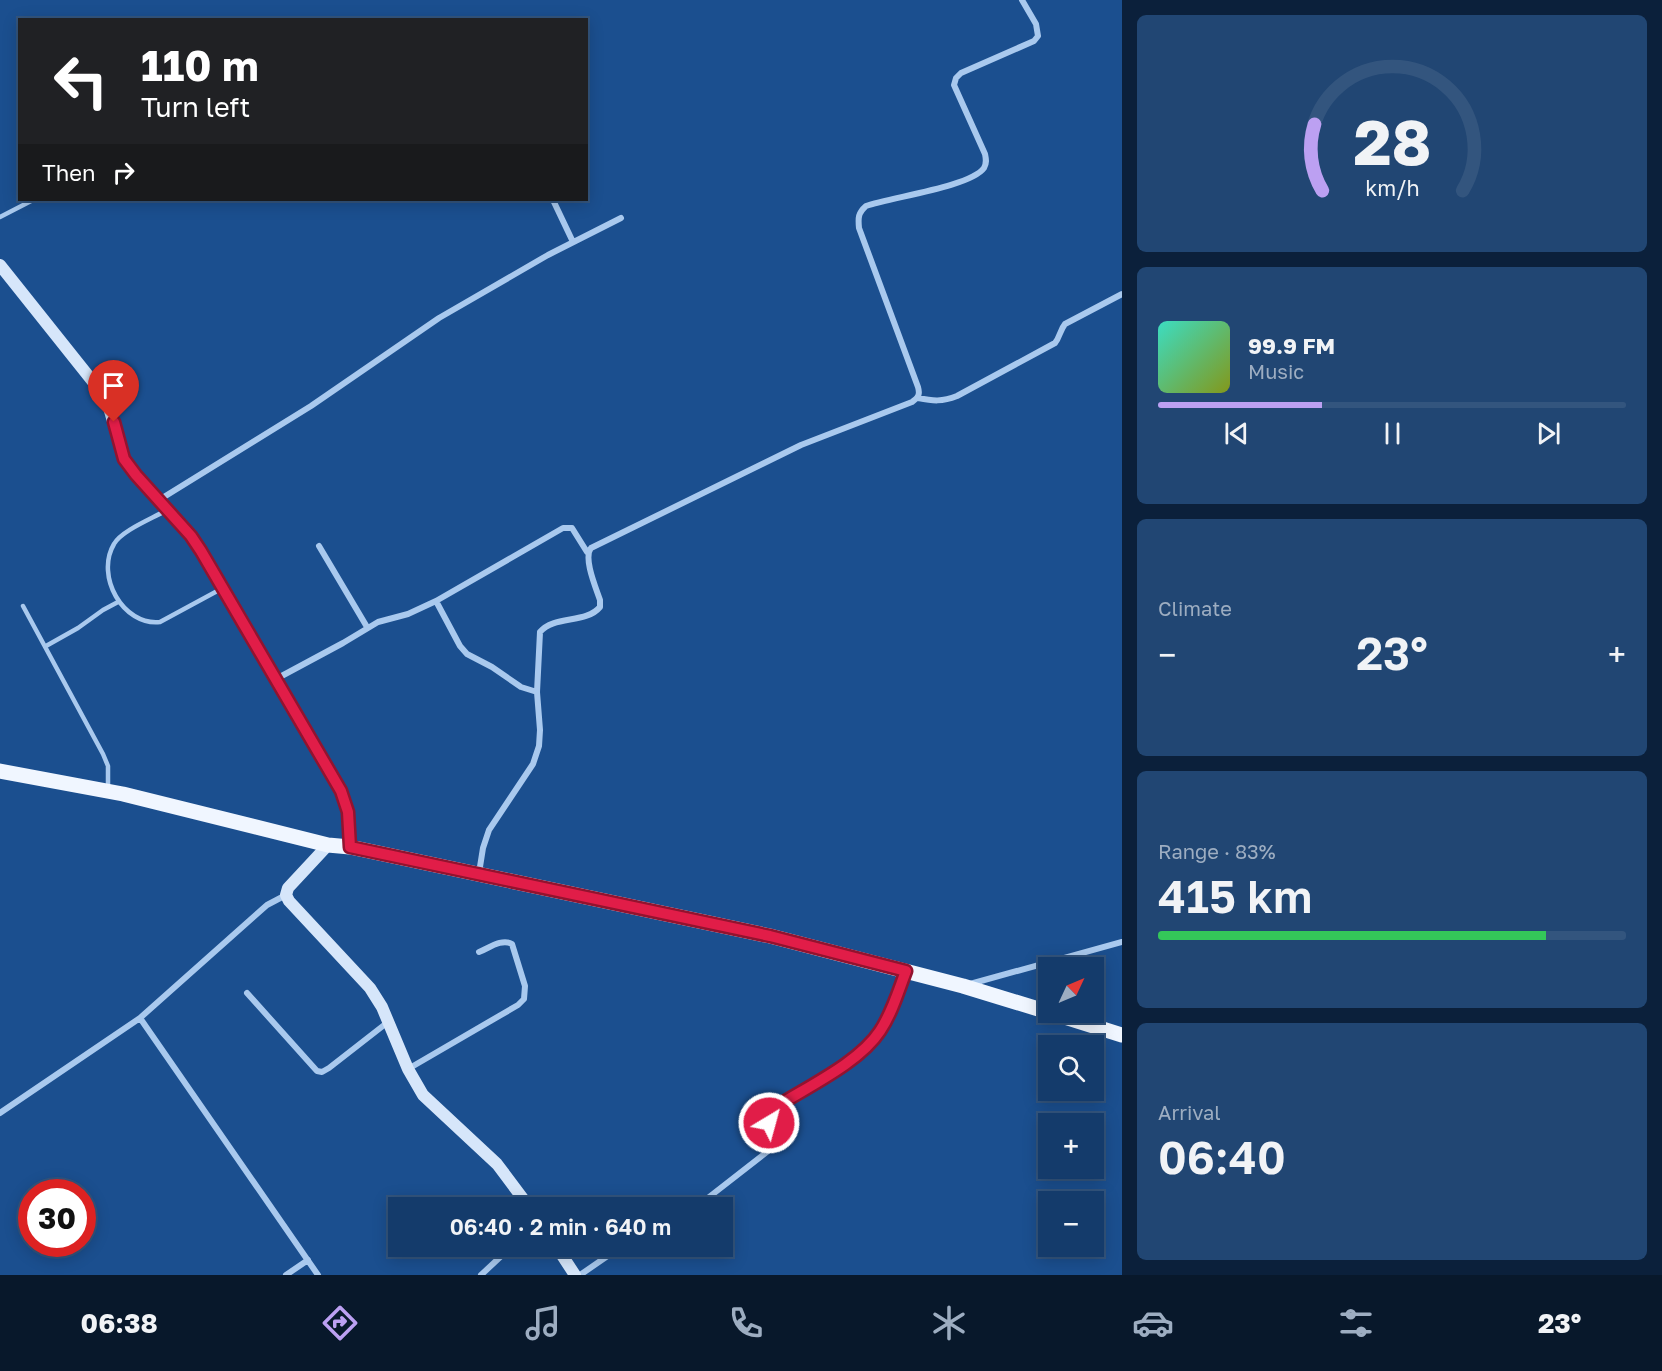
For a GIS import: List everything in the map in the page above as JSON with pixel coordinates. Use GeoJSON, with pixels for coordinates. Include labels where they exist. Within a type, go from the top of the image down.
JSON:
{"type":"FeatureCollection","features":[{"type":"Feature","properties":{"kind":"main road"},"geometry":{"type":"LineString","coordinates":[[0,771],[107,791],[328,845],[350,847],[478,876],[770,936],[963,986],[1038,1009]]}},
{"type":"Feature","properties":{"kind":"main road"},"geometry":{"type":"LineString","coordinates":[[1084,1023],[1122,1035]]}},
{"type":"Feature","properties":{"kind":"street"},"geometry":{"type":"LineString","coordinates":[[918,398],[918,387],[859,228],[858,218],[860,211],[866,206],[966,179],[978,174],[984,168],[985,154],[954,85],[961,73],[1034,40],[1038,36],[1036,24],[1022,0]]}},
{"type":"Feature","properties":{"kind":"street"},"geometry":{"type":"LineString","coordinates":[[553,201],[573,243]]}},
{"type":"Feature","properties":{"kind":"street"},"geometry":{"type":"LineString","coordinates":[[158,500],[311,406],[440,318],[621,218]]}},
{"type":"Feature","properties":{"kind":"street"},"geometry":{"type":"LineString","coordinates":[[0,265],[98,388],[108,404],[124,459],[191,536],[341,791],[348,812],[350,847]]}},
{"type":"Feature","properties":{"kind":"street"},"geometry":{"type":"LineString","coordinates":[[588,552],[597,544],[801,445],[918,398],[943,401],[957,396],[1055,343],[1065,324],[1122,294]]}},
{"type":"Feature","properties":{"kind":"street"},"geometry":{"type":"LineString","coordinates":[[275,679],[343,643],[367,627],[408,614],[436,601],[563,528],[572,528],[588,552],[600,607],[591,614],[550,625],[540,632],[537,692],[539,746],[533,764],[489,830],[478,876]]}},
{"type":"Feature","properties":{"kind":"street"},"geometry":{"type":"LineString","coordinates":[[319,546],[367,627]]}},
{"type":"Feature","properties":{"kind":"street"},"geometry":{"type":"LineString","coordinates":[[436,601],[460,646],[467,654],[492,667],[521,687],[537,692]]}},
{"type":"Feature","properties":{"kind":"street"},"geometry":{"type":"LineString","coordinates":[[0,1113],[140,1018],[267,905],[286,894],[288,888],[328,845]]}},
{"type":"Feature","properties":{"kind":"street"},"geometry":{"type":"LineString","coordinates":[[286,894],[289,901],[370,988],[388,1022],[408,1069],[423,1095],[497,1164],[522,1197]]}},
{"type":"Feature","properties":{"kind":"street"},"geometry":{"type":"LineString","coordinates":[[408,1069],[518,1005],[524,999],[525,986],[512,944],[508,941],[502,942],[479,952]]}},
{"type":"Feature","properties":{"kind":"street"},"geometry":{"type":"LineString","coordinates":[[963,986],[1122,942]]}},
{"type":"Feature","properties":{"kind":"street"},"geometry":{"type":"LineString","coordinates":[[709,1197],[772,1148],[775,1141],[768,1115],[774,1108],[847,1063],[866,1048],[889,1015],[906,971]]}},
{"type":"Feature","properties":{"kind":"street"},"geometry":{"type":"LineString","coordinates":[[247,993],[317,1071],[322,1072],[329,1068],[388,1022]]}},
{"type":"Feature","properties":{"kind":"street"},"geometry":{"type":"LineString","coordinates":[[140,1018],[318,1275]]}},
{"type":"Feature","properties":{"kind":"street"},"geometry":{"type":"LineString","coordinates":[[481,1275],[500,1257]]}},
{"type":"Feature","properties":{"kind":"street"},"geometry":{"type":"LineString","coordinates":[[563,1257],[575,1275]]}},
{"type":"Feature","properties":{"kind":"street"},"geometry":{"type":"LineString","coordinates":[[580,1275],[606,1257]]}},
{"type":"Feature","properties":{"kind":"street"},"geometry":{"type":"LineString","coordinates":[[286,1275],[308,1260]]}},
{"type":"Feature","properties":{"kind":"lane"},"geometry":{"type":"LineString","coordinates":[[0,217],[31,201]]}},
{"type":"Feature","properties":{"kind":"lane"},"geometry":{"type":"LineString","coordinates":[[167,509],[114,543],[109,557],[108,574],[111,589],[118,602],[131,613],[150,623],[160,622],[222,589]]}},
{"type":"Feature","properties":{"kind":"lane"},"geometry":{"type":"LineString","coordinates":[[46,646],[118,602]]}},
{"type":"Feature","properties":{"kind":"lane"},"geometry":{"type":"LineString","coordinates":[[23,606],[103,754],[108,766],[107,791]]}},
{"type":"Feature","properties":{"kind":"route"},"geometry":{"type":"LineString","coordinates":[[114,422],[124,459],[191,536],[201,551],[341,791],[348,812],[350,847],[478,876],[770,936],[906,971],[889,1015],[866,1048],[847,1063],[774,1108],[768,1115],[769,1123]]}}]}
